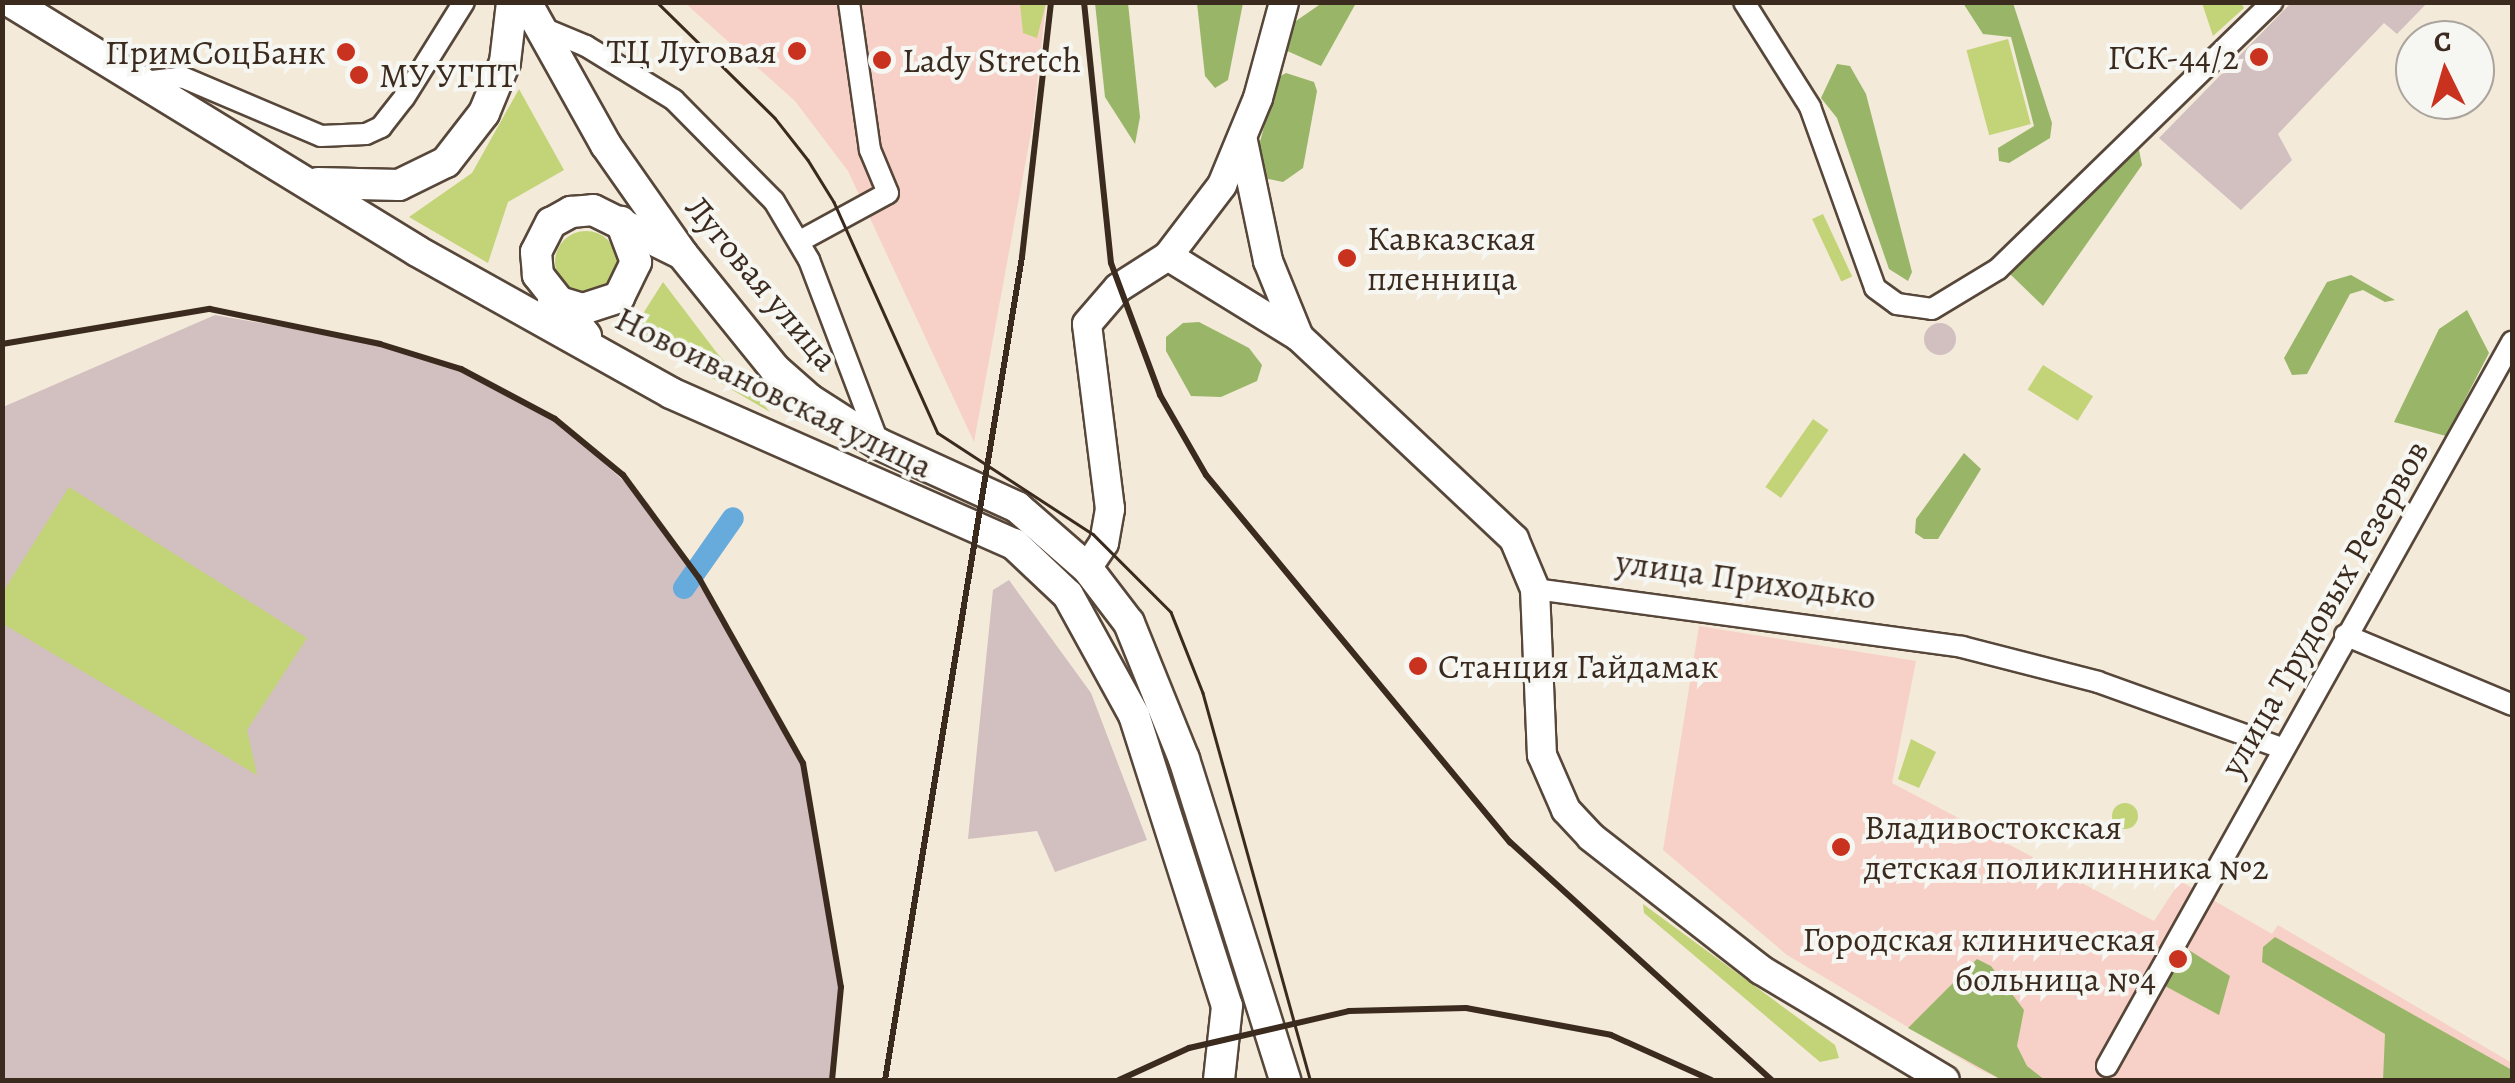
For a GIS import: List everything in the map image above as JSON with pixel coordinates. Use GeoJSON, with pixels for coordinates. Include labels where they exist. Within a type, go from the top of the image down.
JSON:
{"type":"FeatureCollection","features":[{"type":"Feature","properties":{"kind":"main road","name":"Новоивановская улица"},"geometry":{"type":"LineString","coordinates":[[10,2],[300,180],[694,404],[1014,544],[1068,595],[1134,715],[1227,1006],[1219,1080]]}},
{"type":"Feature","properties":{"kind":"main road"},"geometry":{"type":"LineString","coordinates":[[300,180],[376,189],[425,176],[446,162],[484,113],[505,62],[512,2]]}},
{"type":"Feature","properties":{"kind":"main road"},"geometry":{"type":"LineString","coordinates":[[1088,568],[1104,543],[1110,509],[1087,324],[1118,288],[1168,256],[1222,184],[1243,141],[1284,2]]}},
{"type":"Feature","properties":{"kind":"main road","name":"Луговая улица"},"geometry":{"type":"LineString","coordinates":[[531,14],[606,145],[683,255],[776,369],[809,400],[879,444],[1017,506],[1088,568],[1129,623],[1163,698],[1281,1066]]}},
{"type":"Feature","properties":{"kind":"main road"},"geometry":{"type":"LineString","coordinates":[[1243,141],[1268,261],[1299,337]]}},
{"type":"Feature","properties":{"kind":"main road"},"geometry":{"type":"LineString","coordinates":[[496,293],[558,301],[582,310],[619,297],[636,262],[622,226],[606,145]]}},
{"type":"Feature","properties":{"kind":"main road"},"geometry":{"type":"LineString","coordinates":[[597,350],[542,285],[536,264],[552,223],[582,210],[683,255]]}},
{"type":"Feature","properties":{"kind":"main road"},"geometry":{"type":"LineString","coordinates":[[1168,256],[1299,337],[1514,539],[1536,589],[1536,712],[1542,755],[1566,810],[1611,854],[1752,964],[1945,1080]]}},
{"type":"Feature","properties":{"kind":"street"},"geometry":{"type":"LineString","coordinates":[[144,82],[182,77],[322,136],[366,134],[381,127],[404,98],[464,2]]}},
{"type":"Feature","properties":{"kind":"street"},"geometry":{"type":"LineString","coordinates":[[800,241],[888,193],[870,150],[850,2]]}},
{"type":"Feature","properties":{"kind":"street"},"geometry":{"type":"LineString","coordinates":[[1744,2],[1810,107],[1875,288],[1897,304],[1932,309],[1998,269],[2273,2]]}},
{"type":"Feature","properties":{"kind":"street"},"geometry":{"type":"LineString","coordinates":[[531,14],[674,100],[762,188],[800,241],[879,444]]}},
{"type":"Feature","properties":{"kind":"street","name":"улица Трудовых Резервов"},"geometry":{"type":"LineString","coordinates":[[2107,1066],[2281,748],[2512,342]]}},
{"type":"Feature","properties":{"kind":"street","name":"улица Приходько"},"geometry":{"type":"LineString","coordinates":[[1536,589],[1962,647],[2116,688],[2281,748]]}},
{"type":"Feature","properties":{"kind":"street"},"geometry":{"type":"LineString","coordinates":[[2345,635],[2512,705]]}},
{"type":"Feature","properties":{"kind":"shaded area"},"geometry":{"type":"Polygon","coordinates":[[[685,3],[1046,3],[1033,122],[974,442],[848,171],[795,101],[685,3]]]}},
{"type":"Feature","properties":{"kind":"shaded area"},"geometry":{"type":"Polygon","coordinates":[[[2291,3],[2427,3],[2411,20],[2395,20],[2395,32],[2384,23],[2278,134],[2292,160],[2241,210],[2159,138],[2291,3]]]}},
{"type":"Feature","properties":{"kind":"shaded area"},"geometry":{"type":"Polygon","coordinates":[[[215,315],[380,344],[461,369],[555,419],[648,503],[732,632],[803,763],[841,987],[832,1080],[3,1080],[3,407],[215,315]]]}},
{"type":"Feature","properties":{"kind":"shaded area"},"geometry":{"type":"Polygon","coordinates":[[[1940,323],[1951,328],[1956,339],[1951,350],[1940,355],[1929,350],[1924,339],[1929,328],[1940,323]]]}},
{"type":"Feature","properties":{"kind":"shaded area"},"geometry":{"type":"Polygon","coordinates":[[[1009,580],[1091,693],[1147,840],[1055,872],[1037,831],[968,839],[993,590],[1009,580]]]}},
{"type":"Feature","properties":{"kind":"shaded area"},"geometry":{"type":"Polygon","coordinates":[[[1699,626],[1916,661],[1892,783],[2154,921],[2180,881],[2272,934],[2278,925],[2512,1063],[2512,1080],[2002,1080],[1978,1069],[1787,955],[1663,850],[1699,626]]]}},
{"type":"Feature","properties":{"kind":"green space"},"geometry":{"type":"Polygon","coordinates":[[[1020,3],[1046,3],[1037,38],[1023,33],[1020,3]]]}},
{"type":"Feature","properties":{"kind":"green space"},"geometry":{"type":"Polygon","coordinates":[[[1095,3],[1128,3],[1140,117],[1135,144],[1105,97],[1095,3]]]}},
{"type":"Feature","properties":{"kind":"green space"},"geometry":{"type":"Polygon","coordinates":[[[1197,3],[1243,3],[1228,80],[1215,88],[1205,76],[1197,3]]]}},
{"type":"Feature","properties":{"kind":"green space"},"geometry":{"type":"Polygon","coordinates":[[[1322,3],[1356,3],[1321,66],[1285,50],[1293,23],[1322,3]]]}},
{"type":"Feature","properties":{"kind":"green space"},"geometry":{"type":"Polygon","coordinates":[[[1963,3],[2013,3],[2052,123],[2050,138],[2009,163],[1999,161],[1998,148],[2034,126],[2011,37],[1983,34],[1963,3]]]}},
{"type":"Feature","properties":{"kind":"green space"},"geometry":{"type":"Polygon","coordinates":[[[2202,3],[2241,3],[2244,8],[2213,36],[2202,3]]]}},
{"type":"Feature","properties":{"kind":"green space"},"geometry":{"type":"Polygon","coordinates":[[[2008,39],[2031,124],[1989,135],[1966,50],[2008,39]]]}},
{"type":"Feature","properties":{"kind":"green space"},"geometry":{"type":"Polygon","coordinates":[[[1837,64],[1850,66],[1866,94],[1912,272],[1908,281],[1889,269],[1837,118],[1821,98],[1837,64]]]}},
{"type":"Feature","properties":{"kind":"green space"},"geometry":{"type":"Polygon","coordinates":[[[1286,73],[1314,82],[1317,91],[1303,168],[1283,182],[1264,178],[1257,153],[1277,78],[1286,73]]]}},
{"type":"Feature","properties":{"kind":"green space"},"geometry":{"type":"Polygon","coordinates":[[[519,89],[564,170],[508,202],[488,263],[409,217],[472,173],[519,89]]]}},
{"type":"Feature","properties":{"kind":"green space"},"geometry":{"type":"Polygon","coordinates":[[[2138,145],[2142,165],[2043,306],[2008,272],[2138,145]]]}},
{"type":"Feature","properties":{"kind":"green space"},"geometry":{"type":"Polygon","coordinates":[[[1823,214],[1852,277],[1841,282],[1812,219],[1823,214]]]}},
{"type":"Feature","properties":{"kind":"green space"},"geometry":{"type":"Polygon","coordinates":[[[586,231],[608,240],[617,262],[608,284],[586,293],[564,284],[555,262],[564,240],[586,231]]]}},
{"type":"Feature","properties":{"kind":"green space"},"geometry":{"type":"Polygon","coordinates":[[[2351,275],[2395,300],[2385,302],[2363,290],[2350,294],[2307,374],[2292,375],[2284,358],[2327,282],[2351,275]]]}},
{"type":"Feature","properties":{"kind":"green space"},"geometry":{"type":"Polygon","coordinates":[[[663,282],[717,353],[770,412],[632,331],[663,282]]]}},
{"type":"Feature","properties":{"kind":"green space"},"geometry":{"type":"Polygon","coordinates":[[[2467,310],[2489,353],[2446,436],[2394,422],[2439,329],[2467,310]]]}},
{"type":"Feature","properties":{"kind":"green space"},"geometry":{"type":"Polygon","coordinates":[[[1199,322],[1249,348],[1262,365],[1257,381],[1221,397],[1191,396],[1166,351],[1166,337],[1183,323],[1199,322]]]}},
{"type":"Feature","properties":{"kind":"green space"},"geometry":{"type":"Polygon","coordinates":[[[2043,365],[2093,396],[2078,421],[2028,390],[2043,365]]]}},
{"type":"Feature","properties":{"kind":"green space"},"geometry":{"type":"Polygon","coordinates":[[[1813,419],[1829,430],[1781,498],[1765,487],[1813,419]]]}},
{"type":"Feature","properties":{"kind":"green space"},"geometry":{"type":"Polygon","coordinates":[[[1964,453],[1981,469],[1938,539],[1924,539],[1915,533],[1916,519],[1964,453]]]}},
{"type":"Feature","properties":{"kind":"green space"},"geometry":{"type":"Polygon","coordinates":[[[69,487],[307,638],[247,730],[257,775],[3,624],[3,592],[69,487]]]}},
{"type":"Feature","properties":{"kind":"green space"},"geometry":{"type":"Polygon","coordinates":[[[1911,739],[1936,752],[1919,788],[1898,779],[1911,739]]]}},
{"type":"Feature","properties":{"kind":"green space"},"geometry":{"type":"Polygon","coordinates":[[[2125,803],[2134,807],[2138,816],[2134,825],[2125,829],[2116,825],[2112,816],[2116,807],[2125,803]]]}},
{"type":"Feature","properties":{"kind":"green space"},"geometry":{"type":"Polygon","coordinates":[[[1643,904],[1835,1045],[1839,1058],[1820,1062],[1644,913],[1643,904]]]}},
{"type":"Feature","properties":{"kind":"green space"},"geometry":{"type":"Polygon","coordinates":[[[2275,937],[2512,1070],[2512,1080],[2383,1080],[2385,1034],[2262,962],[2263,947],[2275,937]]]}},
{"type":"Feature","properties":{"kind":"green space"},"geometry":{"type":"Polygon","coordinates":[[[2173,940],[2230,976],[2219,1015],[2152,979],[2173,940]]]}},
{"type":"Feature","properties":{"kind":"green space"},"geometry":{"type":"Polygon","coordinates":[[[1977,959],[1991,966],[2024,1010],[2017,1046],[2027,1066],[2045,1080],[2002,1080],[1908,1028],[1977,959]]]}},
{"type":"Feature","properties":{"kind":"waterway"},"geometry":{"type":"LineString","coordinates":[[684,588],[733,518]]}},
{"type":"Feature","properties":{"kind":"tram line"},"geometry":{"type":"LineString","coordinates":[[657,2],[775,118],[808,160],[834,202],[938,433],[1093,534],[1171,612],[1203,693],[1310,1080]]}},
{"type":"Feature","properties":{"kind":"railway"},"geometry":{"type":"LineString","coordinates":[[885,1080],[1022,257],[1051,2]]}},
{"type":"Feature","properties":{"kind":"railway"},"geometry":{"type":"LineString","coordinates":[[1084,2],[1111,263],[1160,395],[1206,475],[1510,842],[1772,1080]]}},
{"type":"Feature","properties":{"kind":"railway"},"geometry":{"type":"LineString","coordinates":[[2,344],[210,309],[380,344],[461,369],[555,419],[623,475],[699,578],[803,763],[841,987],[832,1080]]}},
{"type":"Feature","properties":{"kind":"railway"},"geometry":{"type":"LineString","coordinates":[[1119,1080],[1189,1048],[1349,1011],[1466,1008],[1611,1035],[1711,1080]]}},
{"type":"Feature","properties":{"kind":"place","name":"ТЦ Луговая"},"geometry":{"type":"Point","coordinates":[797,51]}},
{"type":"Feature","properties":{"kind":"place","name":"ПримСоцБанк"},"geometry":{"type":"Point","coordinates":[346,52]}},
{"type":"Feature","properties":{"kind":"place","name":"ГСК-44/2"},"geometry":{"type":"Point","coordinates":[2259,57]}},
{"type":"Feature","properties":{"kind":"place","name":"Lady Stretch"},"geometry":{"type":"Point","coordinates":[882,60]}},
{"type":"Feature","properties":{"kind":"place","name":"МУ УГПТ"},"geometry":{"type":"Point","coordinates":[359,75]}},
{"type":"Feature","properties":{"kind":"place","name":"Кавказская пленница"},"geometry":{"type":"Point","coordinates":[1347,258]}},
{"type":"Feature","properties":{"kind":"place","name":"Станция Гайдамак"},"geometry":{"type":"Point","coordinates":[1418,666]}},
{"type":"Feature","properties":{"kind":"place","name":"Владивостокская детская поликлинника №2"},"geometry":{"type":"Point","coordinates":[1841,847]}},
{"type":"Feature","properties":{"kind":"place","name":"Городская клиническая больница №4"},"geometry":{"type":"Point","coordinates":[2178,959]}}]}
